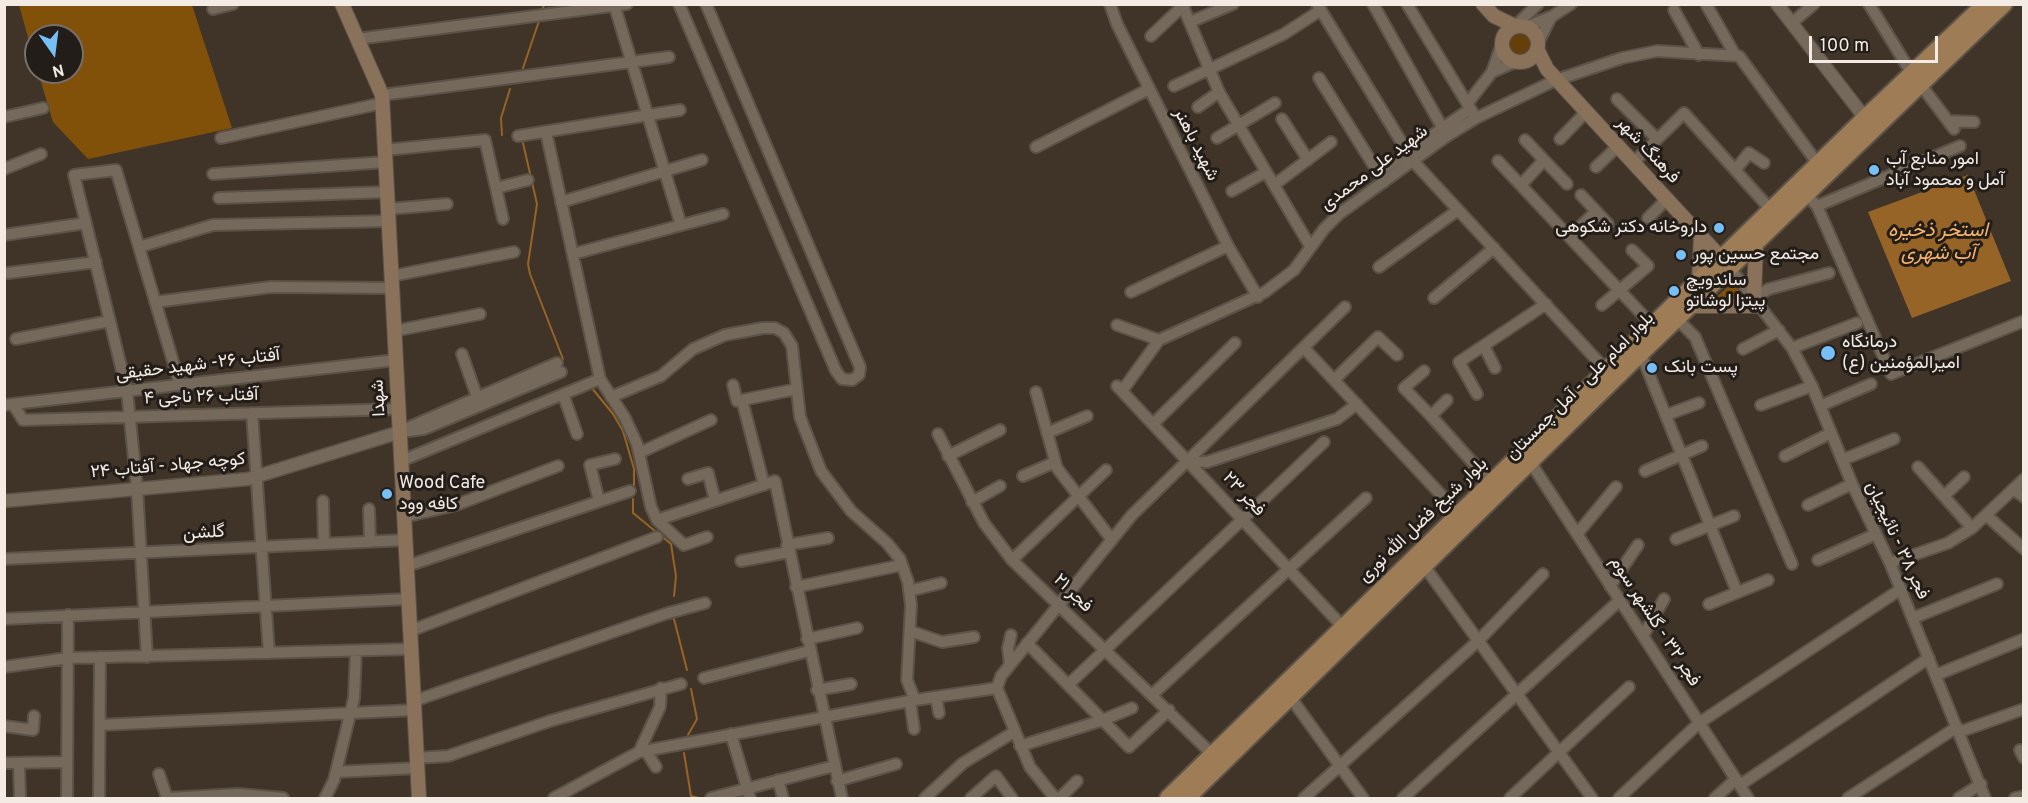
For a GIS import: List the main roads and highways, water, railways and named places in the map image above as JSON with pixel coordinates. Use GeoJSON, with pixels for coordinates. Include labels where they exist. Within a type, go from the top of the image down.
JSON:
{"type":"FeatureCollection","features":[{"type":"Feature","properties":{"kind":"main road","name":"شهدا"},"geometry":{"type":"LineString","coordinates":[[342,4],[382,99],[419,798]]}},
{"type":"Feature","properties":{"kind":"main road"},"geometry":{"type":"LineString","coordinates":[[1483,4],[1494,16],[1506,56],[1551,74]]}},
{"type":"Feature","properties":{"kind":"main road","name":"بلوار امام علی - آمل چمستان"},"geometry":{"type":"LineString","coordinates":[[1187,798],[1264,714],[1291,698],[1531,464],[1690,306],[1726,263],[1756,244],[1812,201],[1985,4]]}},
{"type":"Feature","properties":{"kind":"main road","name":"بلوار امام علی - آمل چمستان"},"geometry":{"type":"LineString","coordinates":[[1734,246],[1865,118],[1916,80],[2004,4]]}},
{"type":"Feature","properties":{"kind":"main road"},"geometry":{"type":"LineString","coordinates":[[1494,16],[1536,34],[1538,46],[1551,74]]}},
{"type":"Feature","properties":{"kind":"main road"},"geometry":{"type":"LineString","coordinates":[[1502,42],[1520,26]]}},
{"type":"Feature","properties":{"kind":"main road"},"geometry":{"type":"LineString","coordinates":[[1521,61],[1538,46]]}},
{"type":"Feature","properties":{"kind":"main road","name":"فرهنگ شهر"},"geometry":{"type":"LineString","coordinates":[[1551,74],[1726,263]]}},
{"type":"Feature","properties":{"kind":"main road"},"geometry":{"type":"LineString","coordinates":[[1699,280],[1701,236]]}},
{"type":"Feature","properties":{"kind":"main road"},"geometry":{"type":"LineString","coordinates":[[1690,306],[1757,301],[1756,244]]}},
{"type":"Feature","properties":{"kind":"main road","name":"بلوار شیخ فضل الله نوری"},"geometry":{"type":"LineString","coordinates":[[1264,714],[1343,627],[1606,370],[1699,280],[1726,263],[1734,246]]}},
{"type":"Feature","properties":{"kind":"main road"},"geometry":{"type":"LineString","coordinates":[[1168,798],[1213,755],[1242,736]]}},
{"type":"Feature","properties":{"kind":"water","name":"استخر ذخیره آب شهری"},"geometry":{"type":"Polygon","coordinates":[[[1968,175],[2011,281],[1912,318],[1868,212],[1968,175]]]}},
{"type":"Feature","properties":{"kind":"waterway"},"geometry":{"type":"LineString","coordinates":[[543,8],[544,4]]}},
{"type":"Feature","properties":{"kind":"waterway"},"geometry":{"type":"LineString","coordinates":[[523,68],[540,18]]}},
{"type":"Feature","properties":{"kind":"waterway"},"geometry":{"type":"LineString","coordinates":[[502,135],[501,118],[510,89]]}},
{"type":"Feature","properties":{"kind":"waterway"},"geometry":{"type":"LineString","coordinates":[[523,143],[537,204],[528,264],[563,359]]}},
{"type":"Feature","properties":{"kind":"waterway"},"geometry":{"type":"LineString","coordinates":[[591,387],[613,414],[623,431],[634,469],[634,485]]}},
{"type":"Feature","properties":{"kind":"waterway"},"geometry":{"type":"LineString","coordinates":[[633,499],[633,513],[671,544],[676,576],[674,596]]}},
{"type":"Feature","properties":{"kind":"waterway"},"geometry":{"type":"LineString","coordinates":[[674,619],[687,670]]}},
{"type":"Feature","properties":{"kind":"waterway"},"geometry":{"type":"LineString","coordinates":[[688,735],[697,719],[691,689]]}},
{"type":"Feature","properties":{"kind":"waterway"},"geometry":{"type":"LineString","coordinates":[[684,753],[691,796],[699,798]]}},
{"type":"Feature","properties":{"kind":"place","name":"امور منابع آب آمل و محمود آباد"},"geometry":{"type":"Point","coordinates":[1874,170]}},
{"type":"Feature","properties":{"kind":"place","name":"داروخانه دکتر شکوهی"},"geometry":{"type":"Point","coordinates":[1719,228]}},
{"type":"Feature","properties":{"kind":"place","name":"مجتمع حسین پور"},"geometry":{"type":"Point","coordinates":[1681,255]}},
{"type":"Feature","properties":{"kind":"place","name":"ساندویچ پیتزا لوشاتو"},"geometry":{"type":"Point","coordinates":[1674,291]}},
{"type":"Feature","properties":{"kind":"place","name":"درمانگاه امیرالمؤمنین (ع)"},"geometry":{"type":"Point","coordinates":[1828,353]}},
{"type":"Feature","properties":{"kind":"place","name":"پست بانک"},"geometry":{"type":"Point","coordinates":[1652,368]}},
{"type":"Feature","properties":{"kind":"place","name":"Wood Cafe کافه وود"},"geometry":{"type":"Point","coordinates":[387,494]}}]}
